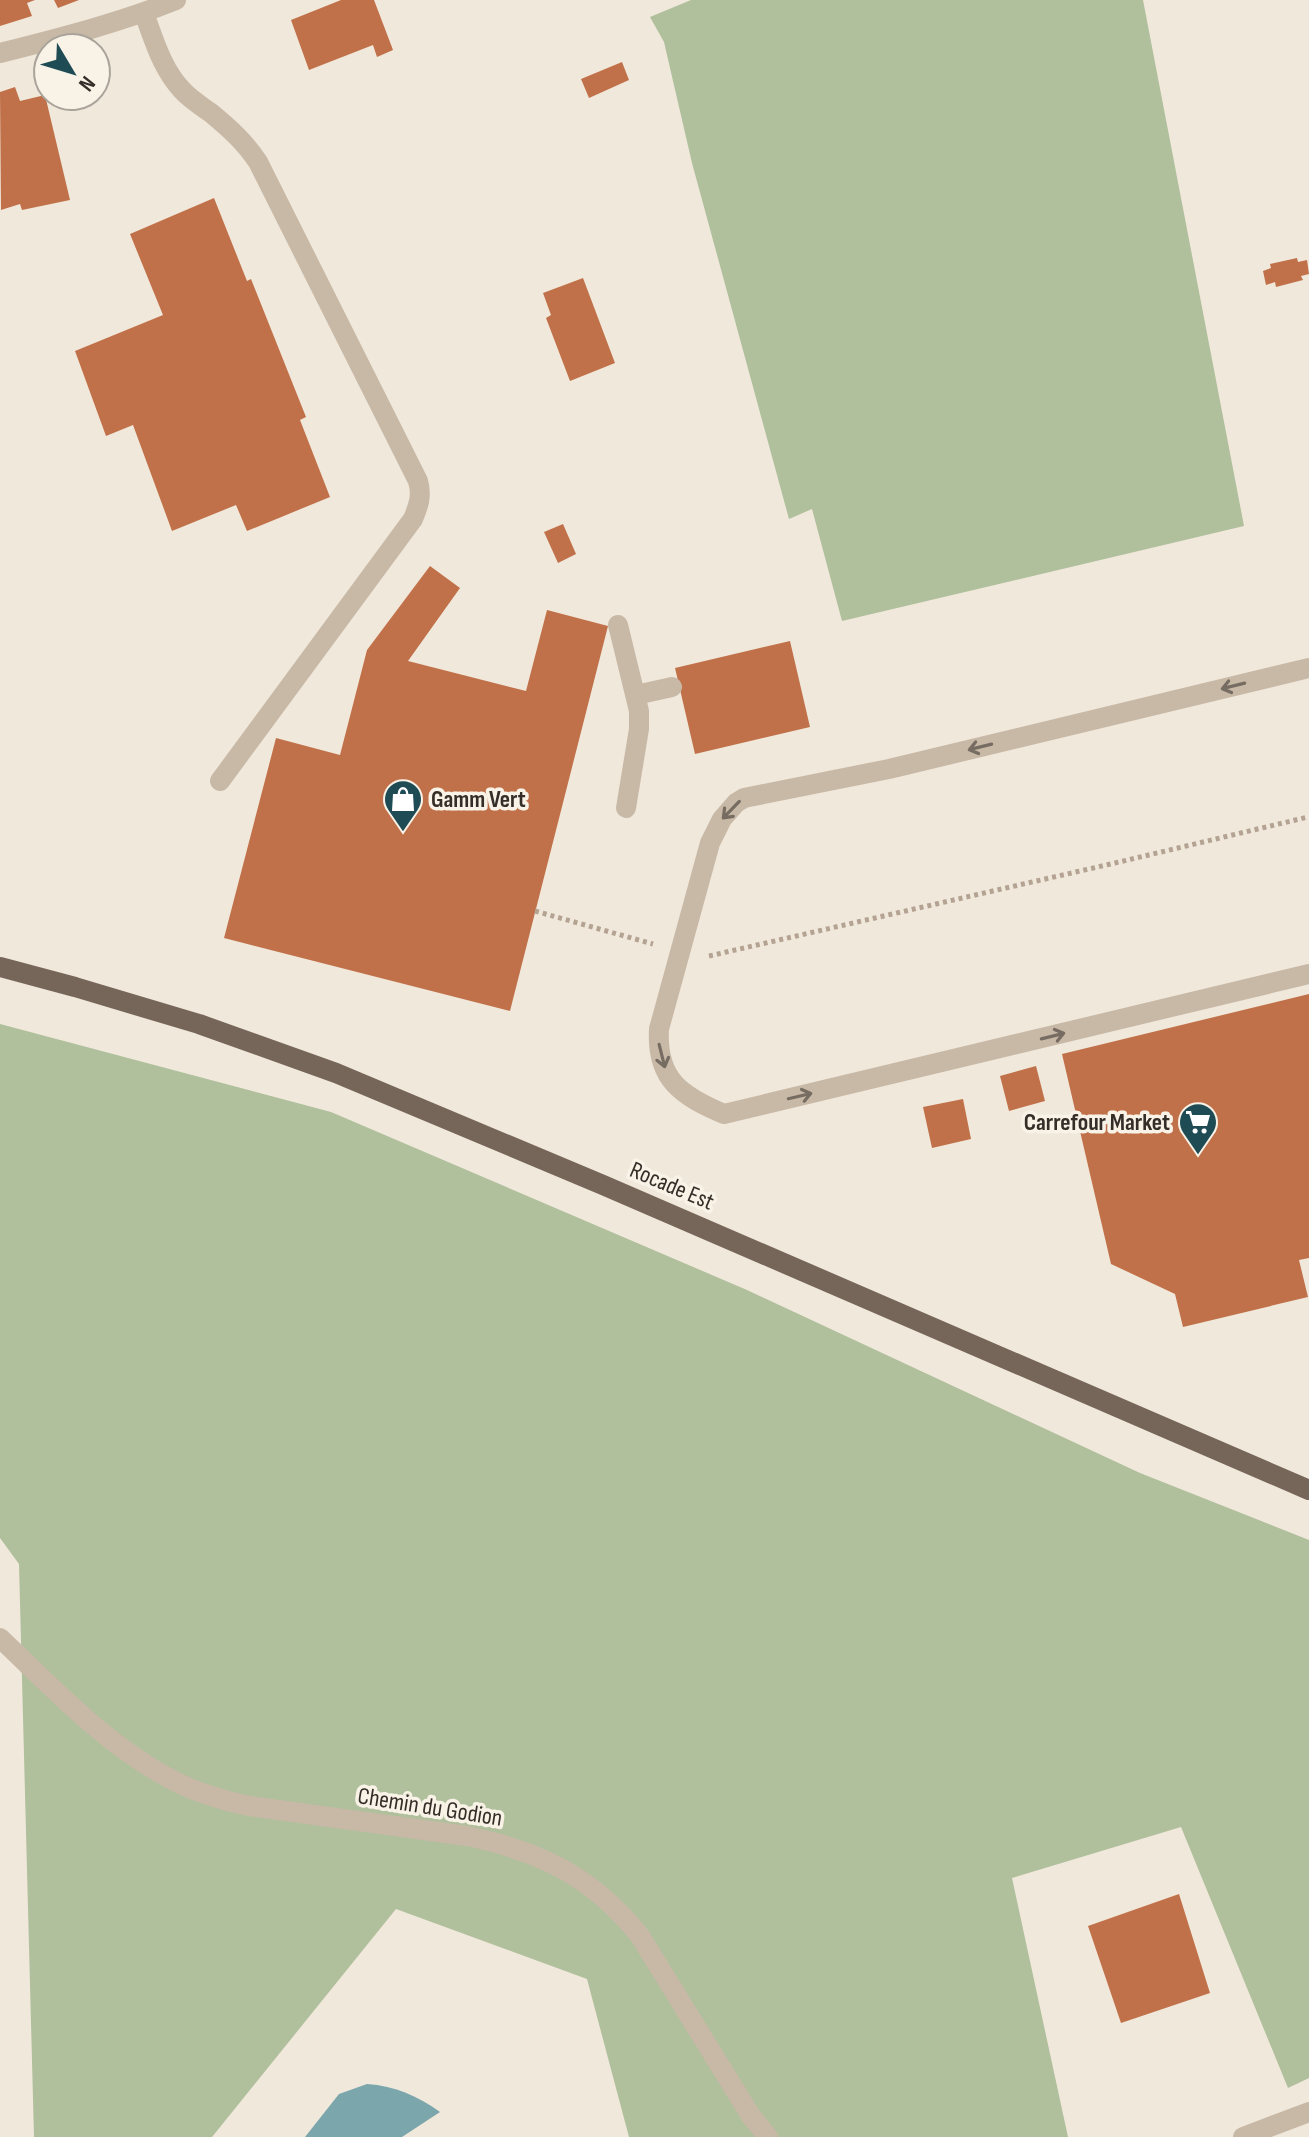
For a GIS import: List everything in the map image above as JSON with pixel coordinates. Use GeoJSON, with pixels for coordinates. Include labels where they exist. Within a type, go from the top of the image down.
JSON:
{"type":"FeatureCollection","features":[{"type":"Feature","properties":{"kind":"main road","name":"Rocade Est"},"geometry":{"type":"LineString","coordinates":[[0,967],[199,1024],[336,1073],[1309,1490]]}},
{"type":"Feature","properties":{"kind":"street"},"geometry":{"type":"LineString","coordinates":[[0,53],[75,34],[176,0]]}},
{"type":"Feature","properties":{"kind":"street"},"geometry":{"type":"LineString","coordinates":[[144,13],[164,66],[172,78],[184,92],[236,135],[258,162],[421,492],[413,519],[220,781]]}},
{"type":"Feature","properties":{"kind":"street"},"geometry":{"type":"LineString","coordinates":[[618,625],[639,711],[626,808]]}},
{"type":"Feature","properties":{"kind":"street"},"geometry":{"type":"LineString","coordinates":[[1309,668],[889,769],[744,798],[729,810],[716,827],[701,868],[658,1040],[662,1061],[673,1083],[693,1100],[724,1114],[1309,974]]}},
{"type":"Feature","properties":{"kind":"street"},"geometry":{"type":"LineString","coordinates":[[636,695],[672,687]]}},
{"type":"Feature","properties":{"kind":"street","name":"Chemin du Godion"},"geometry":{"type":"LineString","coordinates":[[0,1638],[117,1744],[193,1790],[249,1806],[498,1843],[526,1851],[578,1878],[622,1913],[640,1936],[751,2116],[768,2137]]}},
{"type":"Feature","properties":{"kind":"street"},"geometry":{"type":"LineString","coordinates":[[1243,2137],[1309,2112]]}},
{"type":"Feature","properties":{"kind":"path"},"geometry":{"type":"LineString","coordinates":[[535,911],[701,957],[1308,817]]}},
{"type":"Feature","properties":{"kind":"green space"},"geometry":{"type":"Polygon","coordinates":[[[691,0],[1143,0],[1244,526],[842,621],[812,509],[789,519],[692,163],[664,42],[650,17],[691,0]]]}},
{"type":"Feature","properties":{"kind":"green space"},"geometry":{"type":"Polygon","coordinates":[[[0,1024],[331,1112],[747,1290],[1140,1473],[1309,1540],[1309,2078],[1288,2088],[1181,1827],[1012,1878],[1068,2137],[629,2137],[587,1979],[396,1909],[212,2137],[34,2137],[19,1564],[0,1538],[0,1024]]]}},
{"type":"Feature","properties":{"kind":"water"},"geometry":{"type":"Polygon","coordinates":[[[367,2084],[406,2093],[440,2112],[402,2137],[305,2137],[339,2094],[367,2084]]]}},
{"type":"Feature","properties":{"kind":"building"},"geometry":{"type":"Polygon","coordinates":[[[0,0],[35,0],[27,3],[32,16],[0,26],[0,0]]]}},
{"type":"Feature","properties":{"kind":"building"},"geometry":{"type":"Polygon","coordinates":[[[54,0],[79,0],[58,8],[54,0]]]}},
{"type":"Feature","properties":{"kind":"building"},"geometry":{"type":"Polygon","coordinates":[[[341,0],[374,0],[393,50],[377,57],[373,45],[309,70],[291,20],[341,0]]]}},
{"type":"Feature","properties":{"kind":"building"},"geometry":{"type":"Polygon","coordinates":[[[622,62],[629,80],[589,98],[581,79],[622,62]]]}},
{"type":"Feature","properties":{"kind":"building"},"geometry":{"type":"Polygon","coordinates":[[[15,87],[20,101],[32,98],[32,112],[49,112],[70,200],[22,210],[20,204],[1,210],[0,92],[15,87]]]}},
{"type":"Feature","properties":{"kind":"building"},"geometry":{"type":"Polygon","coordinates":[[[214,198],[247,281],[251,279],[306,417],[300,420],[330,497],[247,531],[236,505],[172,531],[133,425],[106,436],[75,351],[163,315],[130,234],[214,198]]]}},
{"type":"Feature","properties":{"kind":"building"},"geometry":{"type":"Polygon","coordinates":[[[1297,258],[1298,262],[1307,260],[1309,274],[1301,276],[1303,280],[1276,287],[1275,282],[1266,285],[1263,271],[1271,268],[1270,264],[1297,258]]]}},
{"type":"Feature","properties":{"kind":"building"},"geometry":{"type":"Polygon","coordinates":[[[583,278],[615,363],[570,381],[546,318],[551,315],[543,293],[583,278]]]}},
{"type":"Feature","properties":{"kind":"building"},"geometry":{"type":"Polygon","coordinates":[[[563,524],[576,554],[558,563],[544,532],[563,524]]]}},
{"type":"Feature","properties":{"kind":"building","name":"Gamm Vert"},"geometry":{"type":"Polygon","coordinates":[[[430,566],[460,588],[408,661],[526,691],[547,610],[608,626],[510,1011],[224,938],[276,738],[340,755],[367,650],[430,566]]]}},
{"type":"Feature","properties":{"kind":"building"},"geometry":{"type":"Polygon","coordinates":[[[790,641],[810,727],[695,754],[675,668],[790,641]]]}},
{"type":"Feature","properties":{"kind":"building","name":"Carrefour Market"},"geometry":{"type":"Polygon","coordinates":[[[1309,994],[1309,1258],[1299,1260],[1308,1297],[1183,1327],[1175,1294],[1111,1264],[1062,1054],[1309,994]]]}},
{"type":"Feature","properties":{"kind":"building"},"geometry":{"type":"Polygon","coordinates":[[[1036,1066],[1045,1101],[1009,1111],[1000,1076],[1036,1066]]]}},
{"type":"Feature","properties":{"kind":"building"},"geometry":{"type":"Polygon","coordinates":[[[963,1099],[971,1139],[932,1148],[923,1107],[963,1099]]]}},
{"type":"Feature","properties":{"kind":"building"},"geometry":{"type":"Polygon","coordinates":[[[1179,1894],[1210,1993],[1121,2023],[1088,1926],[1179,1894]]]}},
{"type":"Feature","properties":{"kind":"place","name":"Gamm Vert"},"geometry":{"type":"Point","coordinates":[403,833]}},
{"type":"Feature","properties":{"kind":"place","name":"Carrefour Market"},"geometry":{"type":"Point","coordinates":[1198,1156]}}]}
